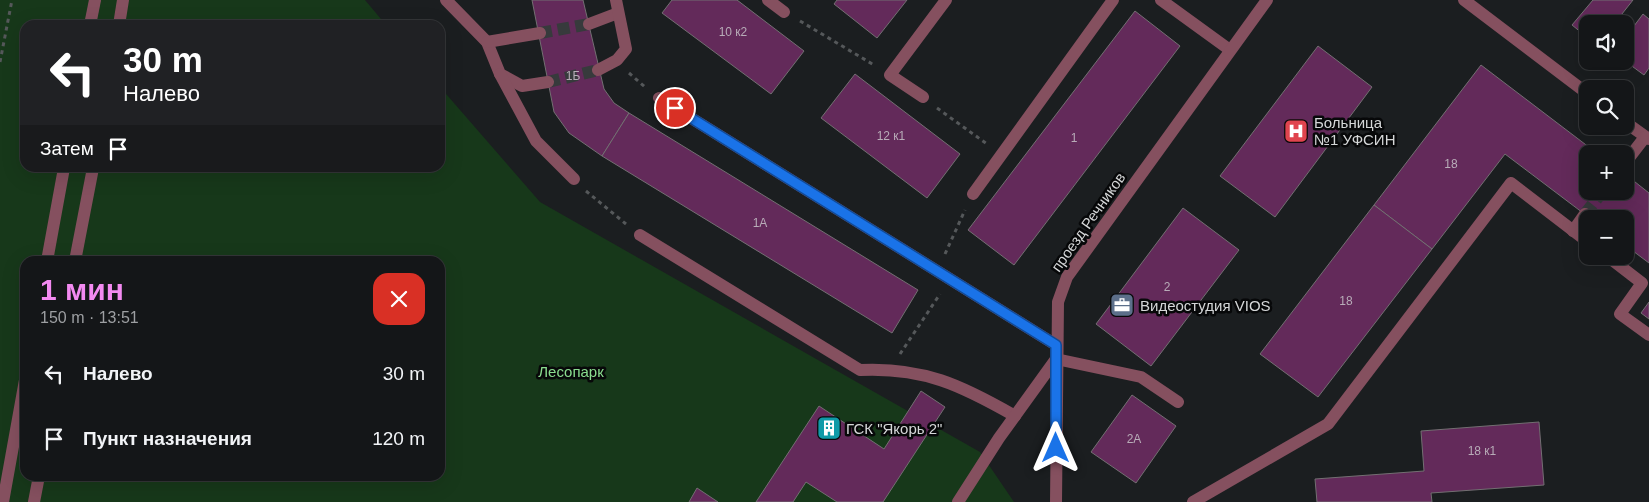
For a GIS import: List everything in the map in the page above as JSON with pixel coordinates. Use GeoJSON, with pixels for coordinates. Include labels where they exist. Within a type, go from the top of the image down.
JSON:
{"type":"FeatureCollection","features":[{"type":"Feature","properties":{"kind":"street"},"geometry":{"type":"LineString","coordinates":[[91,20],[95,0]]}},
{"type":"Feature","properties":{"kind":"street"},"geometry":{"type":"LineString","coordinates":[[120,20],[123,0]]}},
{"type":"Feature","properties":{"kind":"street"},"geometry":{"type":"LineString","coordinates":[[446,0],[488,42],[500,74],[536,141],[574,179]]}},
{"type":"Feature","properties":{"kind":"street"},"geometry":{"type":"LineString","coordinates":[[598,70],[617,60],[626,49],[616,0]]}},
{"type":"Feature","properties":{"kind":"street"},"geometry":{"type":"LineString","coordinates":[[768,0],[784,12]]}},
{"type":"Feature","properties":{"kind":"street"},"geometry":{"type":"LineString","coordinates":[[923,97],[890,74],[946,0]]}},
{"type":"Feature","properties":{"kind":"street"},"geometry":{"type":"LineString","coordinates":[[973,194],[1113,0]]}},
{"type":"Feature","properties":{"kind":"street"},"geometry":{"type":"LineString","coordinates":[[1161,0],[1230,50]]}},
{"type":"Feature","properties":{"kind":"street","name":"проезд Речников"},"geometry":{"type":"LineString","coordinates":[[1056,502],[1056,345],[1058,302],[1066,277],[1267,0]]}},
{"type":"Feature","properties":{"kind":"street"},"geometry":{"type":"LineString","coordinates":[[1464,0],[1579,87]]}},
{"type":"Feature","properties":{"kind":"street"},"geometry":{"type":"LineString","coordinates":[[588,24],[618,13]]}},
{"type":"Feature","properties":{"kind":"street"},"geometry":{"type":"LineString","coordinates":[[488,42],[540,33]]}},
{"type":"Feature","properties":{"kind":"street"},"geometry":{"type":"LineString","coordinates":[[500,74],[522,86],[548,82]]}},
{"type":"Feature","properties":{"kind":"street"},"geometry":{"type":"LineString","coordinates":[[659,98],[1056,345]]}},
{"type":"Feature","properties":{"kind":"street"},"geometry":{"type":"LineString","coordinates":[[1634,129],[1647,138],[1634,153]]}},
{"type":"Feature","properties":{"kind":"street"},"geometry":{"type":"LineString","coordinates":[[48,256],[63,172]]}},
{"type":"Feature","properties":{"kind":"street"},"geometry":{"type":"LineString","coordinates":[[76,256],[91,172]]}},
{"type":"Feature","properties":{"kind":"street"},"geometry":{"type":"LineString","coordinates":[[1194,502],[1328,424],[1511,183],[1579,235]]}},
{"type":"Feature","properties":{"kind":"street"},"geometry":{"type":"LineString","coordinates":[[1573,231],[1579,222]]}},
{"type":"Feature","properties":{"kind":"street"},"geometry":{"type":"LineString","coordinates":[[640,235],[860,370],[891,368],[927,374],[990,402],[1015,416]]}},
{"type":"Feature","properties":{"kind":"street"},"geometry":{"type":"LineString","coordinates":[[1619,265],[1642,283],[1620,314],[1649,335]]}},
{"type":"Feature","properties":{"kind":"street"},"geometry":{"type":"LineString","coordinates":[[958,502],[1015,416],[1056,359],[1141,378],[1178,402]]}},
{"type":"Feature","properties":{"kind":"street"},"geometry":{"type":"LineString","coordinates":[[2,502],[20,407]]}},
{"type":"Feature","properties":{"kind":"street"},"geometry":{"type":"LineString","coordinates":[[34,502],[37,481]]}},
{"type":"Feature","properties":{"kind":"path"},"geometry":{"type":"LineString","coordinates":[[0,62],[12,0]]}},
{"type":"Feature","properties":{"kind":"path"},"geometry":{"type":"LineString","coordinates":[[784,12],[890,74]]}},
{"type":"Feature","properties":{"kind":"path"},"geometry":{"type":"LineString","coordinates":[[923,97],[987,144]]}},
{"type":"Feature","properties":{"kind":"path"},"geometry":{"type":"LineString","coordinates":[[574,179],[640,235]]}},
{"type":"Feature","properties":{"kind":"path"},"geometry":{"type":"LineString","coordinates":[[950,248],[961,219]]}},
{"type":"Feature","properties":{"kind":"path"},"geometry":{"type":"LineString","coordinates":[[905,345],[932,305]]}},
{"type":"Feature","properties":{"kind":"green space","name":"Лесопарк"},"geometry":{"type":"Polygon","coordinates":[[[0,0],[365,0],[382,20],[20,20],[20,172],[445,172],[445,93],[540,202],[980,452],[1014,502],[0,502],[0,0]]]}},
{"type":"Feature","properties":{"kind":"building"},"geometry":{"type":"Polygon","coordinates":[[[532,0],[583,0],[604,89],[614,103],[629,113],[602,156],[569,133],[554,112],[532,0]]]}},
{"type":"Feature","properties":{"kind":"building"},"geometry":{"type":"Polygon","coordinates":[[[672,0],[737,0],[804,51],[771,94],[662,13],[672,0]]]}},
{"type":"Feature","properties":{"kind":"building"},"geometry":{"type":"Polygon","coordinates":[[[837,0],[907,0],[877,38],[834,4],[837,0]]]}},
{"type":"Feature","properties":{"kind":"building"},"geometry":{"type":"Polygon","coordinates":[[[1593,0],[1633,0],[1621,15],[1580,15],[1593,0]]]}},
{"type":"Feature","properties":{"kind":"building"},"geometry":{"type":"Polygon","coordinates":[[[1135,11],[1180,46],[1014,265],[968,230],[1135,11]]]}},
{"type":"Feature","properties":{"kind":"building"},"geometry":{"type":"Polygon","coordinates":[[[1643,14],[1649,19],[1649,68],[1644,75],[1634,68],[1634,26],[1643,14]]]}},
{"type":"Feature","properties":{"kind":"building"},"geometry":{"type":"Polygon","coordinates":[[[1579,17],[1579,31],[1572,25],[1579,17]]]}},
{"type":"Feature","properties":{"kind":"building","name":"Больница №1 УФСИН"},"geometry":{"type":"Polygon","coordinates":[[[1318,46],[1372,87],[1275,217],[1220,176],[1318,46]]]}},
{"type":"Feature","properties":{"kind":"building"},"geometry":{"type":"Polygon","coordinates":[[[1481,65],[1586,145],[1579,145],[1579,200],[1634,200],[1634,181],[1649,193],[1649,263],[1634,252],[1634,210],[1579,210],[1505,154],[1432,249],[1374,205],[1481,65]]]}},
{"type":"Feature","properties":{"kind":"building"},"geometry":{"type":"Polygon","coordinates":[[[855,74],[960,154],[927,198],[821,118],[855,74]]]}},
{"type":"Feature","properties":{"kind":"building"},"geometry":{"type":"Polygon","coordinates":[[[629,113],[918,290],[892,333],[602,156],[629,113]]]}},
{"type":"Feature","properties":{"kind":"building"},"geometry":{"type":"Polygon","coordinates":[[[1374,205],[1432,249],[1318,397],[1260,354],[1374,205]]]}},
{"type":"Feature","properties":{"kind":"building"},"geometry":{"type":"Polygon","coordinates":[[[1183,208],[1239,250],[1151,366],[1096,324],[1183,208]]]}},
{"type":"Feature","properties":{"kind":"building"},"geometry":{"type":"Polygon","coordinates":[[[1649,302],[1649,319],[1641,313],[1649,302]]]}},
{"type":"Feature","properties":{"kind":"building","name":"ГСК \"Якорь 2\""},"geometry":{"type":"Polygon","coordinates":[[[921,391],[945,407],[883,502],[837,502],[806,482],[793,502],[756,502],[819,406],[884,449],[921,391]]]}},
{"type":"Feature","properties":{"kind":"building"},"geometry":{"type":"Polygon","coordinates":[[[1132,395],[1176,426],[1136,483],[1091,452],[1132,395]]]}},
{"type":"Feature","properties":{"kind":"building"},"geometry":{"type":"Polygon","coordinates":[[[1539,422],[1544,485],[1431,493],[1432,502],[1317,502],[1315,479],[1424,471],[1421,431],[1539,422]]]}},
{"type":"Feature","properties":{"kind":"building"},"geometry":{"type":"Polygon","coordinates":[[[697,488],[718,502],[689,502],[697,488]]]}},
{"type":"Feature","properties":{"kind":"tunnel"},"geometry":{"type":"LineString","coordinates":[[540,33],[589,24]]}},
{"type":"Feature","properties":{"kind":"tunnel"},"geometry":{"type":"LineString","coordinates":[[548,82],[598,70]]}},
{"type":"Feature","properties":{"kind":"tunnel"},"geometry":{"type":"LineString","coordinates":[[1588,210],[1596,200]]}},
{"type":"Feature","properties":{"kind":"place","name":"Больница №1 УФСИН"},"geometry":{"type":"Point","coordinates":[1296,131]}},
{"type":"Feature","properties":{"kind":"place","name":"Видеостудия VIOS"},"geometry":{"type":"Point","coordinates":[1122,305]}},
{"type":"Feature","properties":{"kind":"place","name":"ГСК \"Якорь 2\""},"geometry":{"type":"Point","coordinates":[829,428]}},
{"type":"Feature","properties":{"kind":"route"},"geometry":{"type":"LineString","coordinates":[[675,108],[1056,345],[1056,448]]}}]}
